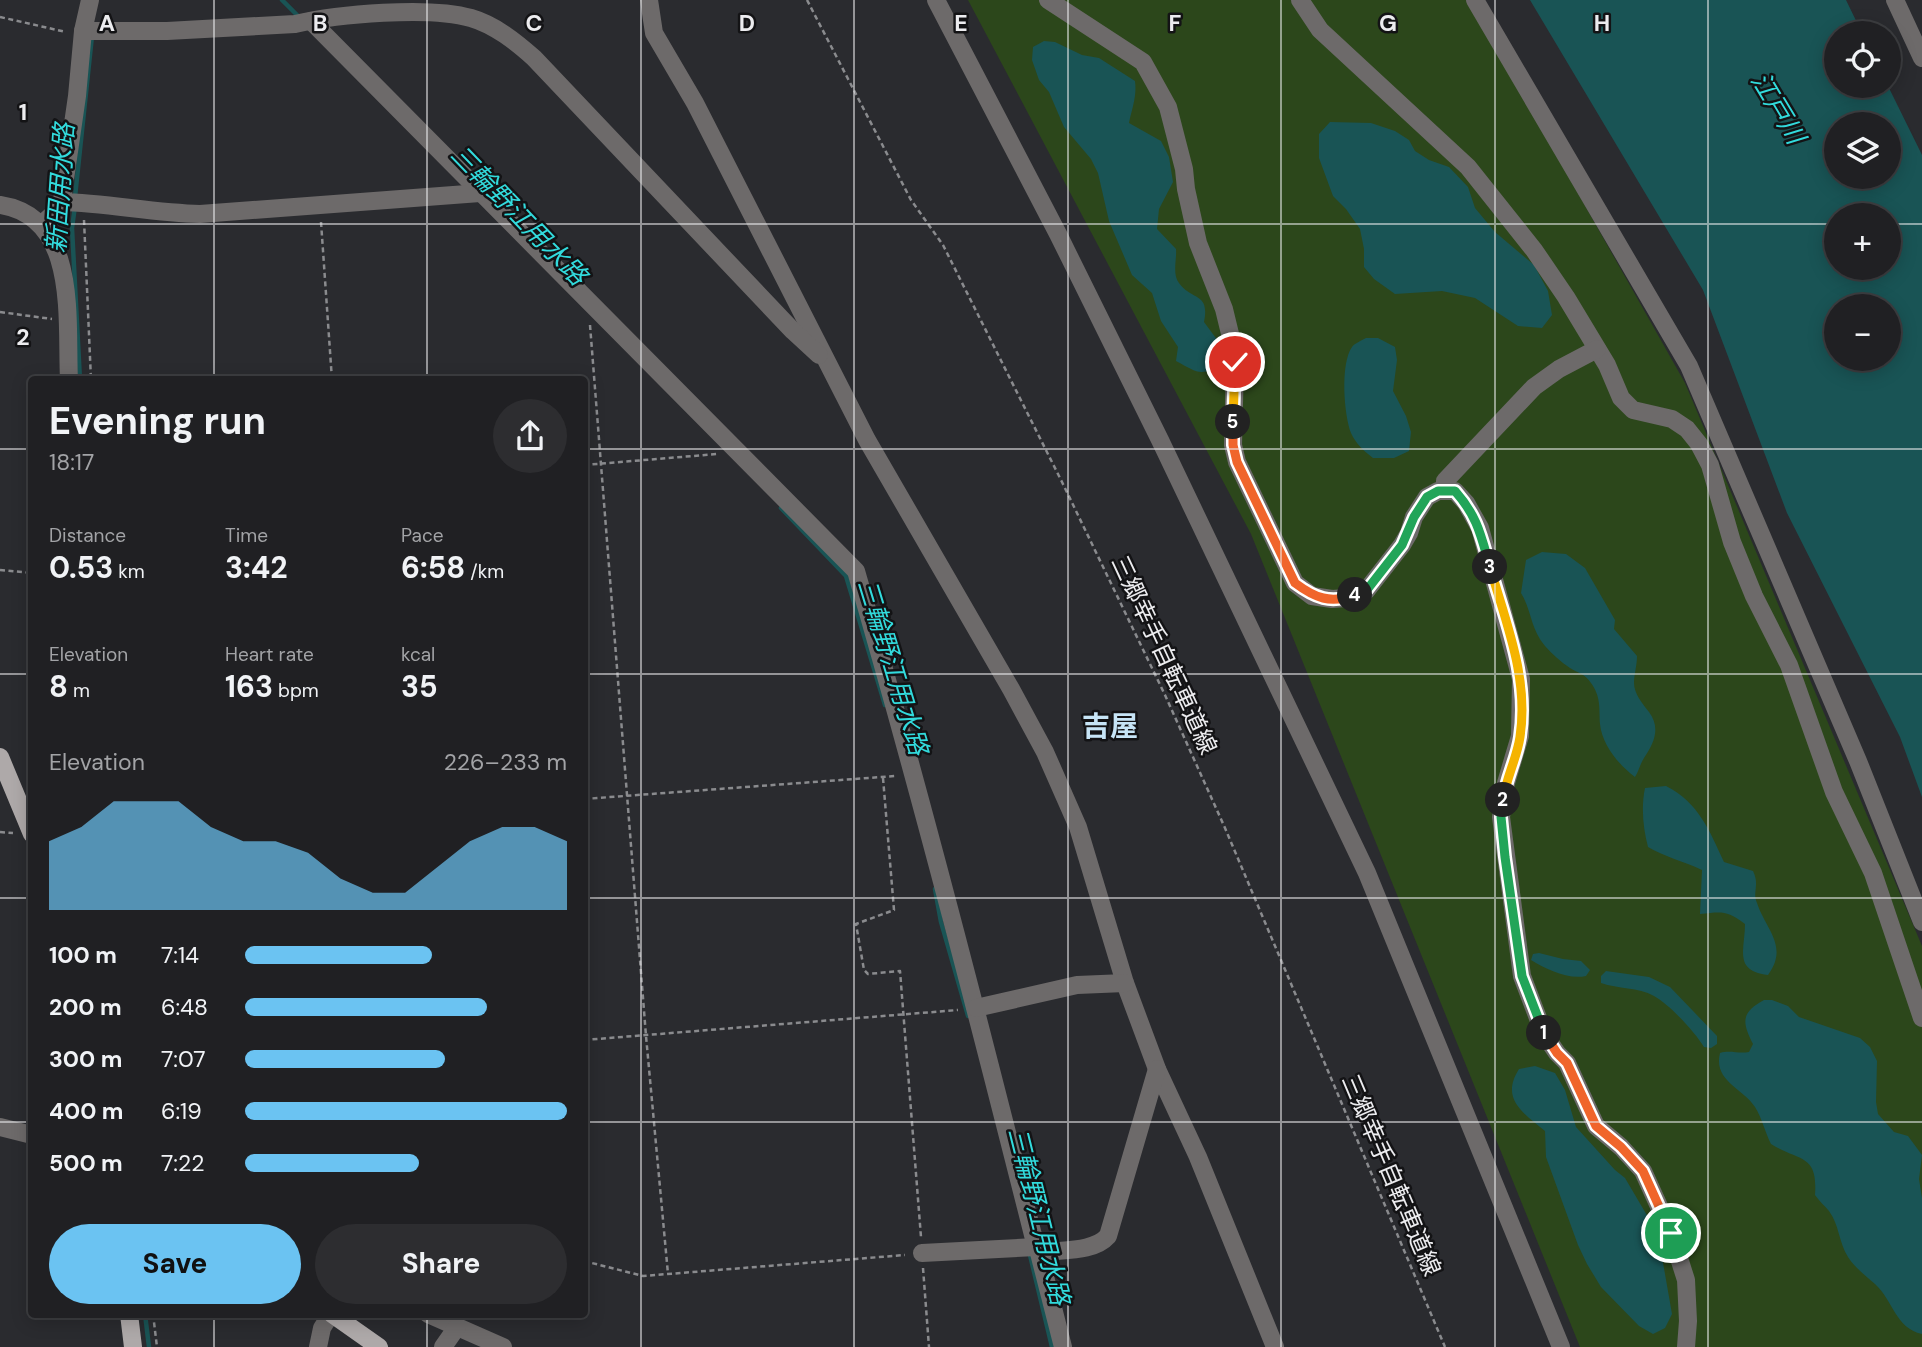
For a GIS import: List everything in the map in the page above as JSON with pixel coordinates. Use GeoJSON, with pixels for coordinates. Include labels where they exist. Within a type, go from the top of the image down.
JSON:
{"type":"FeatureCollection","features":[{"type":"Feature","properties":{"kind":"main road"},"geometry":{"type":"LineString","coordinates":[[0,757],[28,824]]}},
{"type":"Feature","properties":{"kind":"main road"},"geometry":{"type":"LineString","coordinates":[[129,1318],[133,1347]]}},
{"type":"Feature","properties":{"kind":"main road"},"geometry":{"type":"LineString","coordinates":[[338,1318],[379,1347]]}},
{"type":"Feature","properties":{"kind":"street"},"geometry":{"type":"LineString","coordinates":[[42,224],[61,207],[83,34],[90,0]]}},
{"type":"Feature","properties":{"kind":"street"},"geometry":{"type":"LineString","coordinates":[[649,0],[654,33],[695,103],[827,362],[900,499],[1045,752],[1078,827],[1125,983],[1157,1069],[1198,1157],[1275,1347]]}},
{"type":"Feature","properties":{"kind":"street"},"geometry":{"type":"LineString","coordinates":[[936,0],[1094,307],[1367,873],[1561,1347]]}},
{"type":"Feature","properties":{"kind":"street"},"geometry":{"type":"LineString","coordinates":[[1048,0],[1143,62],[1168,107],[1184,169],[1198,243],[1224,309],[1233,342],[1233,445],[1237,462],[1295,583],[1312,596],[1332,599],[1346,598],[1366,591],[1402,545],[1414,517],[1427,497],[1438,491],[1455,491],[1466,503],[1480,528],[1521,679],[1520,736],[1506,783],[1501,817],[1522,976],[1545,1034],[1567,1063],[1596,1126],[1621,1147],[1643,1171],[1671,1233],[1686,1280],[1686,1347]]}},
{"type":"Feature","properties":{"kind":"street"},"geometry":{"type":"LineString","coordinates":[[1300,0],[1328,38],[1468,167],[1534,250],[1607,365],[1621,398],[1633,410],[1672,419],[1699,444],[1710,465],[1732,542],[1754,596],[1789,665],[1842,812],[1873,873],[1922,1018]]}},
{"type":"Feature","properties":{"kind":"street"},"geometry":{"type":"LineString","coordinates":[[1475,0],[1689,366],[1858,761],[1922,922]]}},
{"type":"Feature","properties":{"kind":"street"},"geometry":{"type":"LineString","coordinates":[[1895,0],[1922,58]]}},
{"type":"Feature","properties":{"kind":"street"},"geometry":{"type":"LineString","coordinates":[[83,34],[295,24],[401,13],[439,13],[472,18],[516,41],[534,58],[793,331],[827,362]]}},
{"type":"Feature","properties":{"kind":"street"},"geometry":{"type":"LineString","coordinates":[[311,21],[856,571],[976,1008],[1063,1347]]}},
{"type":"Feature","properties":{"kind":"street"},"geometry":{"type":"LineString","coordinates":[[61,202],[200,214],[480,192]]}},
{"type":"Feature","properties":{"kind":"street"},"geometry":{"type":"LineString","coordinates":[[0,205],[28,214],[42,224],[52,238],[61,262],[69,376]]}},
{"type":"Feature","properties":{"kind":"street"},"geometry":{"type":"LineString","coordinates":[[1445,491],[1446,481],[1534,387],[1559,369],[1597,348]]}},
{"type":"Feature","properties":{"kind":"street"},"geometry":{"type":"LineString","coordinates":[[1679,424],[1683,417],[1706,408]]}},
{"type":"Feature","properties":{"kind":"street"},"geometry":{"type":"LineString","coordinates":[[976,1008],[1077,985],[1125,983]]}},
{"type":"Feature","properties":{"kind":"street"},"geometry":{"type":"LineString","coordinates":[[922,1253],[1101,1244],[1108,1236],[1157,1069]]}},
{"type":"Feature","properties":{"kind":"street"},"geometry":{"type":"LineString","coordinates":[[0,1126],[28,1134]]}},
{"type":"Feature","properties":{"kind":"street"},"geometry":{"type":"LineString","coordinates":[[318,1347],[322,1328],[329,1318]]}},
{"type":"Feature","properties":{"kind":"street"},"geometry":{"type":"LineString","coordinates":[[437,1318],[503,1347]]}},
{"type":"Feature","properties":{"kind":"street"},"geometry":{"type":"LineString","coordinates":[[443,1347],[457,1327]]}},
{"type":"Feature","properties":{"kind":"path","name":"三郷幸手自転車道線"},"geometry":{"type":"LineString","coordinates":[[807,0],[911,201],[943,245],[1165,695],[1225,828],[1445,1347]]}},
{"type":"Feature","properties":{"kind":"path"},"geometry":{"type":"LineString","coordinates":[[0,17],[83,34]]}},
{"type":"Feature","properties":{"kind":"path"},"geometry":{"type":"LineString","coordinates":[[83,203],[91,376]]}},
{"type":"Feature","properties":{"kind":"path"},"geometry":{"type":"LineString","coordinates":[[319,204],[332,376]]}},
{"type":"Feature","properties":{"kind":"path"},"geometry":{"type":"LineString","coordinates":[[588,301],[646,1036],[668,1274]]}},
{"type":"Feature","properties":{"kind":"path"},"geometry":{"type":"LineString","coordinates":[[0,313],[66,321]]}},
{"type":"Feature","properties":{"kind":"path"},"geometry":{"type":"LineString","coordinates":[[588,465],[740,452]]}},
{"type":"Feature","properties":{"kind":"path"},"geometry":{"type":"LineString","coordinates":[[0,570],[28,573]]}},
{"type":"Feature","properties":{"kind":"path"},"geometry":{"type":"LineString","coordinates":[[588,799],[883,778],[912,773]]}},
{"type":"Feature","properties":{"kind":"path"},"geometry":{"type":"LineString","coordinates":[[883,778],[894,910],[856,924],[864,970],[868,974],[900,971],[929,1347]]}},
{"type":"Feature","properties":{"kind":"path"},"geometry":{"type":"LineString","coordinates":[[588,1040],[976,1008]]}},
{"type":"Feature","properties":{"kind":"path"},"geometry":{"type":"LineString","coordinates":[[588,1262],[643,1276],[922,1253]]}},
{"type":"Feature","properties":{"kind":"path"},"geometry":{"type":"LineString","coordinates":[[154,1318],[158,1347]]}},
{"type":"Feature","properties":{"kind":"green space"},"geometry":{"type":"Polygon","coordinates":[[[968,0],[1469,0],[1685,383],[1922,946],[1922,1347],[1580,1347],[1251,534],[968,0]]]}},
{"type":"Feature","properties":{"kind":"water","name":"江戸川"},"geometry":{"type":"Polygon","coordinates":[[[1530,0],[1846,0],[1856,21],[1824,21],[1824,98],[1894,98],[1901,112],[1824,112],[1824,189],[1901,189],[1901,112],[1922,155],[1922,797],[1900,737],[1787,513],[1703,290],[1530,0]]]}},
{"type":"Feature","properties":{"kind":"water"},"geometry":{"type":"Polygon","coordinates":[[[1044,41],[1055,42],[1082,55],[1099,58],[1135,81],[1135,97],[1129,123],[1161,141],[1169,157],[1173,182],[1159,209],[1157,229],[1176,249],[1177,279],[1184,289],[1202,301],[1204,322],[1221,345],[1222,363],[1215,368],[1199,372],[1176,361],[1178,347],[1161,321],[1152,293],[1132,275],[1109,221],[1098,173],[1091,159],[1064,127],[1049,92],[1039,80],[1032,60],[1033,47],[1044,41]]]}},
{"type":"Feature","properties":{"kind":"water"},"geometry":{"type":"Polygon","coordinates":[[[1330,122],[1371,123],[1395,131],[1409,140],[1415,151],[1429,160],[1449,167],[1468,187],[1475,208],[1495,232],[1534,265],[1548,291],[1552,315],[1542,328],[1518,326],[1475,298],[1442,291],[1395,294],[1374,279],[1364,267],[1360,229],[1333,196],[1319,158],[1319,134],[1330,122]]]}},
{"type":"Feature","properties":{"kind":"water"},"geometry":{"type":"Polygon","coordinates":[[[1366,338],[1378,338],[1395,347],[1397,360],[1393,391],[1411,432],[1409,451],[1394,458],[1373,458],[1355,441],[1349,425],[1344,390],[1346,365],[1352,347],[1366,338]]]}},
{"type":"Feature","properties":{"kind":"water"},"geometry":{"type":"Polygon","coordinates":[[[1542,552],[1566,554],[1585,568],[1615,620],[1614,629],[1637,656],[1634,687],[1653,718],[1655,730],[1651,747],[1635,777],[1617,760],[1604,739],[1598,698],[1591,683],[1551,652],[1534,626],[1521,593],[1526,560],[1542,552]]]}},
{"type":"Feature","properties":{"kind":"water"},"geometry":{"type":"Polygon","coordinates":[[[1666,786],[1687,801],[1702,818],[1724,862],[1753,871],[1756,899],[1776,947],[1774,965],[1768,975],[1757,973],[1745,964],[1745,924],[1724,913],[1700,914],[1702,870],[1648,847],[1643,818],[1645,788],[1666,786]]]}},
{"type":"Feature","properties":{"kind":"water"},"geometry":{"type":"Polygon","coordinates":[[[1533,954],[1581,961],[1590,970],[1586,976],[1579,977],[1557,973],[1531,960],[1533,954]]]}},
{"type":"Feature","properties":{"kind":"water"},"geometry":{"type":"Polygon","coordinates":[[[1606,971],[1649,977],[1670,987],[1717,1036],[1717,1044],[1711,1048],[1704,1047],[1681,1019],[1654,996],[1601,983],[1601,976],[1606,971]]]}},
{"type":"Feature","properties":{"kind":"water"},"geometry":{"type":"Polygon","coordinates":[[[1764,1000],[1788,1006],[1799,1017],[1860,1038],[1870,1047],[1877,1061],[1878,1114],[1894,1132],[1908,1136],[1922,1155],[1919,1179],[1922,1198],[1922,1334],[1913,1331],[1900,1320],[1881,1290],[1848,1257],[1832,1216],[1815,1195],[1815,1181],[1810,1165],[1771,1144],[1755,1107],[1721,1071],[1720,1053],[1749,1052],[1753,1044],[1745,1023],[1746,1018],[1751,1009],[1764,1000]]]}},
{"type":"Feature","properties":{"kind":"water"},"geometry":{"type":"Polygon","coordinates":[[[1535,1066],[1555,1073],[1565,1090],[1576,1127],[1625,1178],[1658,1234],[1672,1314],[1665,1328],[1653,1334],[1639,1326],[1601,1287],[1578,1245],[1546,1157],[1545,1131],[1522,1111],[1513,1097],[1512,1089],[1519,1069],[1535,1066]]]}},
{"type":"Feature","properties":{"kind":"waterway","name":"三輪野江用水路"},"geometry":{"type":"LineString","coordinates":[[282,0],[299,17]]}},
{"type":"Feature","properties":{"kind":"waterway","name":"新田用水路"},"geometry":{"type":"LineString","coordinates":[[75,197],[92,36]]}},
{"type":"Feature","properties":{"kind":"waterway","name":"新田用水路"},"geometry":{"type":"LineString","coordinates":[[75,206],[72,228],[80,376]]}},
{"type":"Feature","properties":{"kind":"waterway","name":"三輪野江用水路"},"geometry":{"type":"LineString","coordinates":[[781,508],[846,576],[885,705]]}},
{"type":"Feature","properties":{"kind":"waterway","name":"三輪野江用水路"},"geometry":{"type":"LineString","coordinates":[[935,889],[941,922],[968,1016]]}},
{"type":"Feature","properties":{"kind":"waterway","name":"三輪野江用水路"},"geometry":{"type":"LineString","coordinates":[[1029,1251],[1052,1347]]}},
{"type":"Feature","properties":{"kind":"waterway","name":"新田用水路"},"geometry":{"type":"LineString","coordinates":[[145,1318],[149,1347]]}},
{"type":"Feature","properties":{"kind":"district","name":"吉屋"},"geometry":{"type":"Point","coordinates":[1110,726]}},
{"type":"Feature","properties":{"kind":"route"},"geometry":{"type":"LineString","coordinates":[[1235,362],[1233,445],[1237,462],[1295,583],[1312,596],[1346,598],[1366,591],[1402,545],[1414,517],[1427,497],[1438,491],[1455,491],[1466,503],[1480,528],[1521,679],[1520,736],[1506,783],[1501,817],[1522,976],[1545,1034],[1567,1063],[1596,1126],[1621,1147],[1643,1171],[1671,1233]]}}]}
